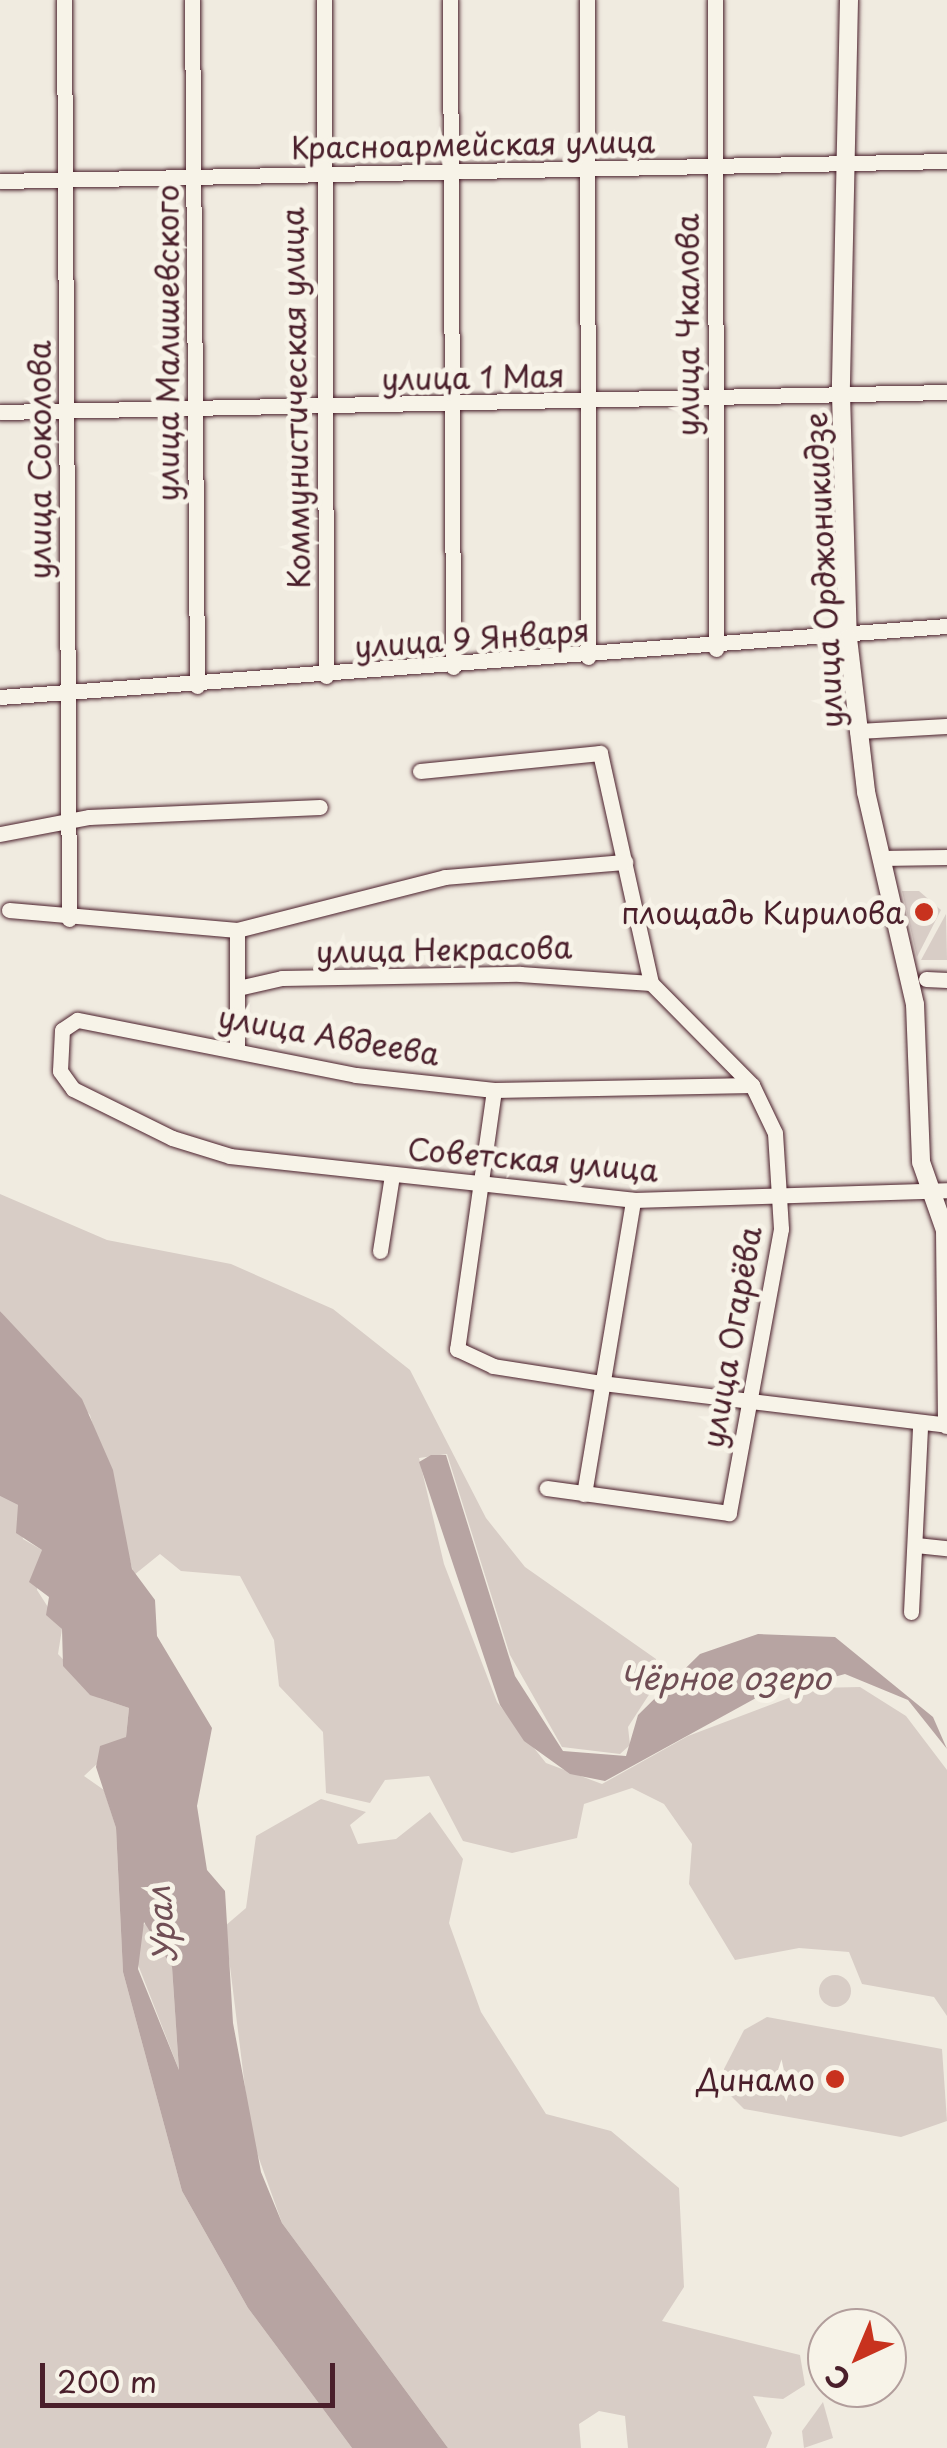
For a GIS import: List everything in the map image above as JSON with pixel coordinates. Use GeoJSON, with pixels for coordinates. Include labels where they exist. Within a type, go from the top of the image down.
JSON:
{"type":"FeatureCollection","features":[{"type":"Feature","properties":{"kind":"main road","name":"улица Орджоникидзе"},"geometry":{"type":"LineString","coordinates":[[849,0],[841,394],[848,638],[858,731],[881,858],[915,1004],[945,1230],[947,1425]]}},
{"type":"Feature","properties":{"kind":"street","name":"улица Соколова"},"geometry":{"type":"LineString","coordinates":[[64,0],[70,919]]}},
{"type":"Feature","properties":{"kind":"street","name":"улица Малишевского"},"geometry":{"type":"LineString","coordinates":[[192,0],[197,686]]}},
{"type":"Feature","properties":{"kind":"street","name":"Коммунистическая улица"},"geometry":{"type":"LineString","coordinates":[[324,0],[321,174],[326,676]]}},
{"type":"Feature","properties":{"kind":"street"},"geometry":{"type":"LineString","coordinates":[[450,0],[453,667]]}},
{"type":"Feature","properties":{"kind":"street"},"geometry":{"type":"LineString","coordinates":[[587,0],[588,657]]}},
{"type":"Feature","properties":{"kind":"street","name":"улица Чкалова"},"geometry":{"type":"LineString","coordinates":[[715,0],[716,649]]}},
{"type":"Feature","properties":{"kind":"street","name":"Красноармейская улица"},"geometry":{"type":"LineString","coordinates":[[0,181],[947,160]]}},
{"type":"Feature","properties":{"kind":"street","name":"улица 1 Мая"},"geometry":{"type":"LineString","coordinates":[[0,412],[322,409],[947,392]]}},
{"type":"Feature","properties":{"kind":"street","name":"улица 9 Января"},"geometry":{"type":"LineString","coordinates":[[0,697],[716,649],[947,626]]}},
{"type":"Feature","properties":{"kind":"street"},"geometry":{"type":"LineString","coordinates":[[858,731],[947,726]]}},
{"type":"Feature","properties":{"kind":"street"},"geometry":{"type":"LineString","coordinates":[[420,771],[600,753],[652,982]]}},
{"type":"Feature","properties":{"kind":"street"},"geometry":{"type":"LineString","coordinates":[[0,834],[71,826],[89,817],[320,808]]}},
{"type":"Feature","properties":{"kind":"street"},"geometry":{"type":"LineString","coordinates":[[881,858],[947,856]]}},
{"type":"Feature","properties":{"kind":"street"},"geometry":{"type":"LineString","coordinates":[[9,910],[70,919],[237,930],[445,876],[624,862]]}},
{"type":"Feature","properties":{"kind":"street"},"geometry":{"type":"LineString","coordinates":[[237,930],[237,1046]]}},
{"type":"Feature","properties":{"kind":"street","name":"улица Некрасова"},"geometry":{"type":"LineString","coordinates":[[238,988],[282,978],[520,974],[652,982]]}},
{"type":"Feature","properties":{"kind":"street"},"geometry":{"type":"LineString","coordinates":[[926,979],[947,980]]}},
{"type":"Feature","properties":{"kind":"street","name":"улица Огарёва"},"geometry":{"type":"LineString","coordinates":[[584,1494],[728,1513],[744,1401],[782,1196],[774,1134],[752,1085],[652,982]]}},
{"type":"Feature","properties":{"kind":"street","name":"Советская улица"},"geometry":{"type":"LineString","coordinates":[[76,1020],[62,1030],[60,1071],[73,1089],[230,1156],[633,1200],[938,1190]]}},
{"type":"Feature","properties":{"kind":"street","name":"улица Авдеева"},"geometry":{"type":"LineString","coordinates":[[76,1020],[237,1046],[356,1075],[494,1090],[752,1085]]}},
{"type":"Feature","properties":{"kind":"street"},"geometry":{"type":"LineString","coordinates":[[494,1090],[457,1349],[494,1366],[602,1383],[947,1425]]}},
{"type":"Feature","properties":{"kind":"street"},"geometry":{"type":"LineString","coordinates":[[380,1251],[392,1175]]}},
{"type":"Feature","properties":{"kind":"street"},"geometry":{"type":"LineString","coordinates":[[548,1488],[584,1494],[633,1200]]}},
{"type":"Feature","properties":{"kind":"street"},"geometry":{"type":"LineString","coordinates":[[911,1612],[920,1424]]}},
{"type":"Feature","properties":{"kind":"street"},"geometry":{"type":"LineString","coordinates":[[916,1545],[947,1548]]}},
{"type":"Feature","properties":{"kind":"shaded area"},"geometry":{"type":"Polygon","coordinates":[[[902,891],[919,891],[941,910],[917,957],[902,891]]]}},
{"type":"Feature","properties":{"kind":"shaded area"},"geometry":{"type":"Polygon","coordinates":[[[946,914],[947,960],[921,960],[946,914]]]}},
{"type":"Feature","properties":{"kind":"shaded area"},"geometry":{"type":"Polygon","coordinates":[[[0,1194],[107,1240],[231,1264],[333,1309],[410,1370],[486,1518],[525,1567],[656,1659],[652,1690],[628,1727],[630,1745],[620,1754],[562,1747],[510,1655],[447,1454],[419,1458],[444,1564],[497,1702],[546,1763],[602,1784],[688,1736],[815,1688],[860,1687],[906,1716],[947,1770],[947,2016],[934,1997],[862,1984],[849,1952],[799,1948],[735,1960],[689,1884],[692,1844],[664,1804],[632,1788],[584,1804],[577,1838],[512,1853],[463,1841],[429,1776],[385,1780],[370,1803],[326,1793],[323,1732],[279,1686],[274,1640],[240,1576],[181,1571],[160,1554],[134,1575],[90,1415],[0,1311],[0,1194]]]}},
{"type":"Feature","properties":{"kind":"shaded area"},"geometry":{"type":"Polygon","coordinates":[[[0,1496],[18,1505],[23,1539],[42,1550],[37,1590],[62,1629],[58,1654],[99,1698],[129,1708],[126,1737],[84,1776],[104,1790],[116,1828],[123,1972],[182,2191],[248,2308],[352,2448],[0,2448],[0,1496]]]}},
{"type":"Feature","properties":{"kind":"shaded area"},"geometry":{"type":"Polygon","coordinates":[[[321,1799],[366,1812],[350,1825],[358,1844],[396,1839],[430,1812],[463,1859],[449,1923],[481,2012],[546,2114],[611,2131],[679,2188],[684,2287],[662,2321],[800,2355],[805,2385],[783,2399],[753,2396],[772,2433],[766,2448],[628,2448],[625,2416],[599,2411],[579,2424],[581,2448],[448,2448],[282,2223],[251,2136],[225,1926],[246,1908],[256,1836],[321,1799]]]}},
{"type":"Feature","properties":{"kind":"shaded area"},"geometry":{"type":"Polygon","coordinates":[[[149,1922],[172,1967],[179,2070],[135,1957],[139,1927],[149,1922]]]}},
{"type":"Feature","properties":{"kind":"shaded area"},"geometry":{"type":"Polygon","coordinates":[[[835,1975],[847,1979],[851,1991],[847,2003],[835,2007],[823,2003],[819,1991],[823,1979],[835,1975]]]}},
{"type":"Feature","properties":{"kind":"shaded area","name":"Динамо"},"geometry":{"type":"Polygon","coordinates":[[[767,2017],[942,2049],[947,2121],[901,2137],[744,2109],[726,2091],[724,2069],[744,2030],[767,2017]]]}},
{"type":"Feature","properties":{"kind":"shaded area"},"geometry":{"type":"Polygon","coordinates":[[[819,2408],[825,2408],[833,2438],[804,2448],[802,2431],[819,2408]]]}},
{"type":"Feature","properties":{"kind":"water","name":"Урал"},"geometry":{"type":"Polygon","coordinates":[[[0,1311],[82,1399],[113,1470],[132,1569],[155,1600],[157,1636],[212,1728],[197,1806],[207,1870],[225,1891],[233,2023],[261,2172],[282,2223],[448,2448],[352,2448],[248,2308],[182,2191],[123,1972],[116,1828],[96,1767],[100,1746],[126,1737],[129,1708],[90,1695],[63,1666],[62,1629],[46,1615],[49,1597],[29,1582],[42,1550],[16,1533],[18,1505],[0,1496],[0,1311]],[[144,1922],[138,1969],[179,2070],[172,1967],[144,1922]]]}},
{"type":"Feature","properties":{"kind":"water","name":"Чёрное озеро"},"geometry":{"type":"Polygon","coordinates":[[[431,1455],[446,1455],[515,1676],[563,1751],[626,1756],[638,1715],[700,1654],[758,1634],[835,1637],[933,1717],[947,1749],[908,1700],[845,1674],[756,1698],[605,1781],[570,1774],[524,1741],[500,1705],[419,1462],[431,1455]]]}},
{"type":"Feature","properties":{"kind":"place","name":"площадь Кирилова"},"geometry":{"type":"Point","coordinates":[924,912]}},
{"type":"Feature","properties":{"kind":"place","name":"Динамо"},"geometry":{"type":"Point","coordinates":[835,2079]}}]}
